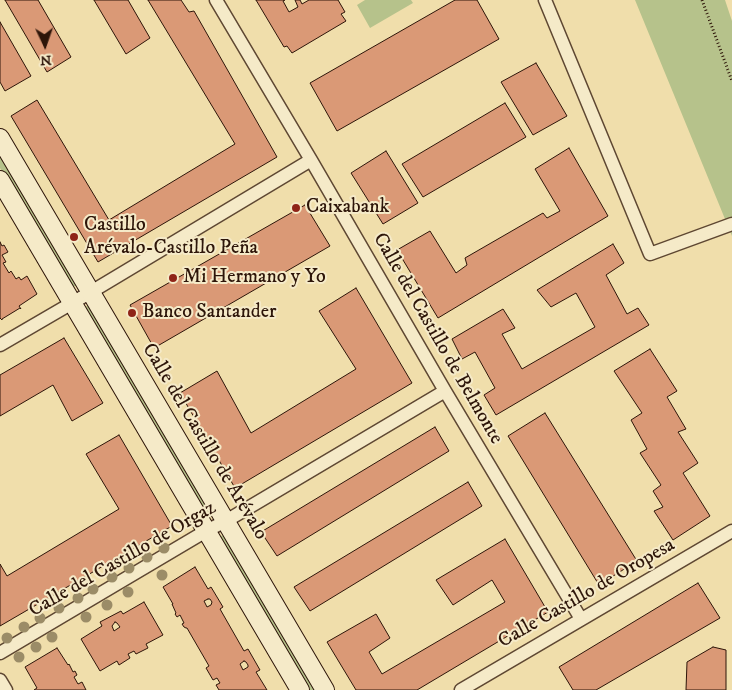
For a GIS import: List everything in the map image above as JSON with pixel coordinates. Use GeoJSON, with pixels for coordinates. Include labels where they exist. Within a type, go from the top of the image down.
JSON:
{"type":"FeatureCollection","features":[{"type":"Feature","properties":{"kind":"street","name":"Calle del Castillo de Belmonte"},"geometry":{"type":"LineString","coordinates":[[216,0],[581,619]]}},
{"type":"Feature","properties":{"kind":"street"},"geometry":{"type":"LineString","coordinates":[[545,0],[650,254],[732,224]]}},
{"type":"Feature","properties":{"kind":"street","name":"Calle del Castillo de Arévalo"},"geometry":{"type":"LineString","coordinates":[[0,138],[325,690]]}},
{"type":"Feature","properties":{"kind":"street"},"geometry":{"type":"LineString","coordinates":[[0,345],[310,160]]}},
{"type":"Feature","properties":{"kind":"street"},"geometry":{"type":"LineString","coordinates":[[0,180],[300,690]]}},
{"type":"Feature","properties":{"kind":"street","name":"Calle del Castillo de Orgaz"},"geometry":{"type":"LineString","coordinates":[[0,653],[445,391]]}},
{"type":"Feature","properties":{"kind":"street","name":"Calle Castillo de Oropesa"},"geometry":{"type":"LineString","coordinates":[[461,690],[732,531]]}},
{"type":"Feature","properties":{"kind":"street"},"geometry":{"type":"LineString","coordinates":[[0,680],[6,690]]}},
{"type":"Feature","properties":{"kind":"path"},"geometry":{"type":"LineString","coordinates":[[702,0],[732,81]]}},
{"type":"Feature","properties":{"kind":"green space"},"geometry":{"type":"Polygon","coordinates":[[[365,0],[411,0],[413,3],[370,28],[357,5],[365,0]]]}},
{"type":"Feature","properties":{"kind":"green space"},"geometry":{"type":"Polygon","coordinates":[[[635,0],[725,0],[732,21],[732,236],[635,0]]]}},
{"type":"Feature","properties":{"kind":"green space"},"geometry":{"type":"Polygon","coordinates":[[[0,154],[77,285],[71,288],[0,168],[0,154]]]}},
{"type":"Feature","properties":{"kind":"green space"},"geometry":{"type":"Polygon","coordinates":[[[89,305],[212,514],[206,517],[83,308],[89,305]]]}},
{"type":"Feature","properties":{"kind":"green space"},"geometry":{"type":"Polygon","coordinates":[[[225,534],[316,690],[309,690],[219,537],[225,534]]]}},
{"type":"Feature","properties":{"kind":"building"},"geometry":{"type":"Polygon","coordinates":[[[5,0],[38,0],[71,57],[47,72],[5,0]]]}},
{"type":"Feature","properties":{"kind":"building"},"geometry":{"type":"Polygon","coordinates":[[[94,0],[128,0],[150,38],[126,54],[94,0]]]}},
{"type":"Feature","properties":{"kind":"building"},"geometry":{"type":"Polygon","coordinates":[[[148,0],[181,0],[189,12],[194,11],[277,157],[98,262],[11,116],[37,100],[109,220],[235,144],[148,0]]]}},
{"type":"Feature","properties":{"kind":"building"},"geometry":{"type":"Polygon","coordinates":[[[256,0],[285,0],[283,1],[289,12],[298,7],[295,0],[300,0],[302,4],[309,0],[338,0],[345,12],[341,14],[346,21],[292,53],[287,46],[284,47],[256,0]]]}},
{"type":"Feature","properties":{"kind":"building"},"geometry":{"type":"Polygon","coordinates":[[[455,0],[477,0],[499,39],[337,131],[310,83],[455,0]]]}},
{"type":"Feature","properties":{"kind":"building"},"geometry":{"type":"Polygon","coordinates":[[[0,22],[31,76],[5,91],[0,82],[0,22]]]}},
{"type":"Feature","properties":{"kind":"building"},"geometry":{"type":"Polygon","coordinates":[[[536,63],[567,116],[533,135],[501,82],[536,63]]]}},
{"type":"Feature","properties":{"kind":"building"},"geometry":{"type":"Polygon","coordinates":[[[505,103],[526,137],[423,197],[402,164],[505,103]]]}},
{"type":"Feature","properties":{"kind":"building"},"geometry":{"type":"Polygon","coordinates":[[[569,148],[608,216],[438,318],[397,250],[430,231],[456,273],[467,265],[465,258],[543,213],[547,218],[560,211],[535,169],[569,148]]]}},
{"type":"Feature","properties":{"kind":"building"},"geometry":{"type":"Polygon","coordinates":[[[386,151],[418,203],[383,224],[351,173],[386,151]]]}},
{"type":"Feature","properties":{"kind":"building"},"geometry":{"type":"Polygon","coordinates":[[[305,205],[330,246],[154,348],[130,305],[305,205]]]}},
{"type":"Feature","properties":{"kind":"building"},"geometry":{"type":"Polygon","coordinates":[[[0,242],[8,252],[2,255],[6,262],[3,263],[9,273],[11,271],[16,279],[19,277],[21,280],[27,276],[37,294],[19,306],[21,309],[2,320],[0,318],[0,242]]]}},
{"type":"Feature","properties":{"kind":"building"},"geometry":{"type":"Polygon","coordinates":[[[613,244],[624,263],[606,275],[627,314],[638,308],[649,325],[496,415],[484,395],[495,388],[475,352],[462,359],[452,339],[503,309],[515,328],[502,334],[522,369],[595,327],[576,293],[551,307],[537,290],[613,244]]]}},
{"type":"Feature","properties":{"kind":"building"},"geometry":{"type":"Polygon","coordinates":[[[356,288],[412,383],[235,488],[180,393],[217,371],[251,433],[356,369],[319,311],[356,288]]]}},
{"type":"Feature","properties":{"kind":"building"},"geometry":{"type":"Polygon","coordinates":[[[64,338],[103,403],[72,421],[53,385],[0,416],[0,375],[64,338]]]}},
{"type":"Feature","properties":{"kind":"building"},"geometry":{"type":"Polygon","coordinates":[[[650,349],[677,391],[667,397],[686,429],[678,432],[698,463],[683,473],[710,516],[673,540],[654,511],[663,507],[653,491],[661,485],[640,453],[647,449],[631,420],[642,413],[614,371],[650,349]]]}},
{"type":"Feature","properties":{"kind":"building"},"geometry":{"type":"Polygon","coordinates":[[[545,413],[637,561],[599,585],[508,436],[545,413]]]}},
{"type":"Feature","properties":{"kind":"building"},"geometry":{"type":"Polygon","coordinates":[[[435,427],[449,451],[277,556],[261,532],[435,427]]]}},
{"type":"Feature","properties":{"kind":"building"},"geometry":{"type":"Polygon","coordinates":[[[119,435],[172,526],[0,626],[0,564],[7,576],[119,509],[86,454],[119,435]]]}},
{"type":"Feature","properties":{"kind":"building"},"geometry":{"type":"Polygon","coordinates":[[[468,482],[482,506],[310,611],[294,587],[468,482]]]}},
{"type":"Feature","properties":{"kind":"building"},"geometry":{"type":"Polygon","coordinates":[[[505,539],[548,612],[417,690],[356,690],[327,642],[376,614],[390,638],[369,652],[382,674],[505,602],[492,580],[453,605],[436,580],[505,539]]]}},
{"type":"Feature","properties":{"kind":"building"},"geometry":{"type":"Polygon","coordinates":[[[195,567],[208,589],[211,587],[223,607],[220,609],[244,651],[248,649],[260,670],[256,672],[267,690],[219,690],[216,685],[220,683],[217,678],[213,680],[206,668],[209,666],[187,628],[182,624],[184,623],[180,615],[177,617],[175,614],[173,604],[163,587],[195,567]],[[208,599],[204,601],[207,607],[212,602],[208,599]],[[244,661],[240,664],[243,670],[248,667],[244,661]]]}},
{"type":"Feature","properties":{"kind":"building"},"geometry":{"type":"Polygon","coordinates":[[[698,583],[720,618],[596,690],[573,690],[559,667],[698,583]]]}},
{"type":"Feature","properties":{"kind":"building"},"geometry":{"type":"Polygon","coordinates":[[[144,602],[163,635],[146,644],[148,648],[136,654],[134,651],[128,654],[130,658],[119,665],[117,661],[100,671],[81,639],[102,626],[100,622],[121,611],[123,614],[144,602]],[[115,622],[112,626],[114,631],[120,627],[115,622]]]}},
{"type":"Feature","properties":{"kind":"building"},"geometry":{"type":"Polygon","coordinates":[[[713,647],[726,650],[726,690],[686,690],[687,662],[713,647]]]}},
{"type":"Feature","properties":{"kind":"building"},"geometry":{"type":"Polygon","coordinates":[[[57,648],[73,672],[75,671],[77,675],[74,677],[78,684],[82,682],[86,690],[34,690],[37,688],[25,667],[57,648]]]}},
{"type":"Feature","properties":{"kind":"place","name":"Caixabank"},"geometry":{"type":"Point","coordinates":[296,208]}},
{"type":"Feature","properties":{"kind":"place","name":"Castillo Arévalo-Castillo Peña"},"geometry":{"type":"Point","coordinates":[74,237]}},
{"type":"Feature","properties":{"kind":"place","name":"Mi Hermano y Yo"},"geometry":{"type":"Point","coordinates":[173,278]}},
{"type":"Feature","properties":{"kind":"place","name":"Banco Santander"},"geometry":{"type":"Point","coordinates":[132,313]}}]}
